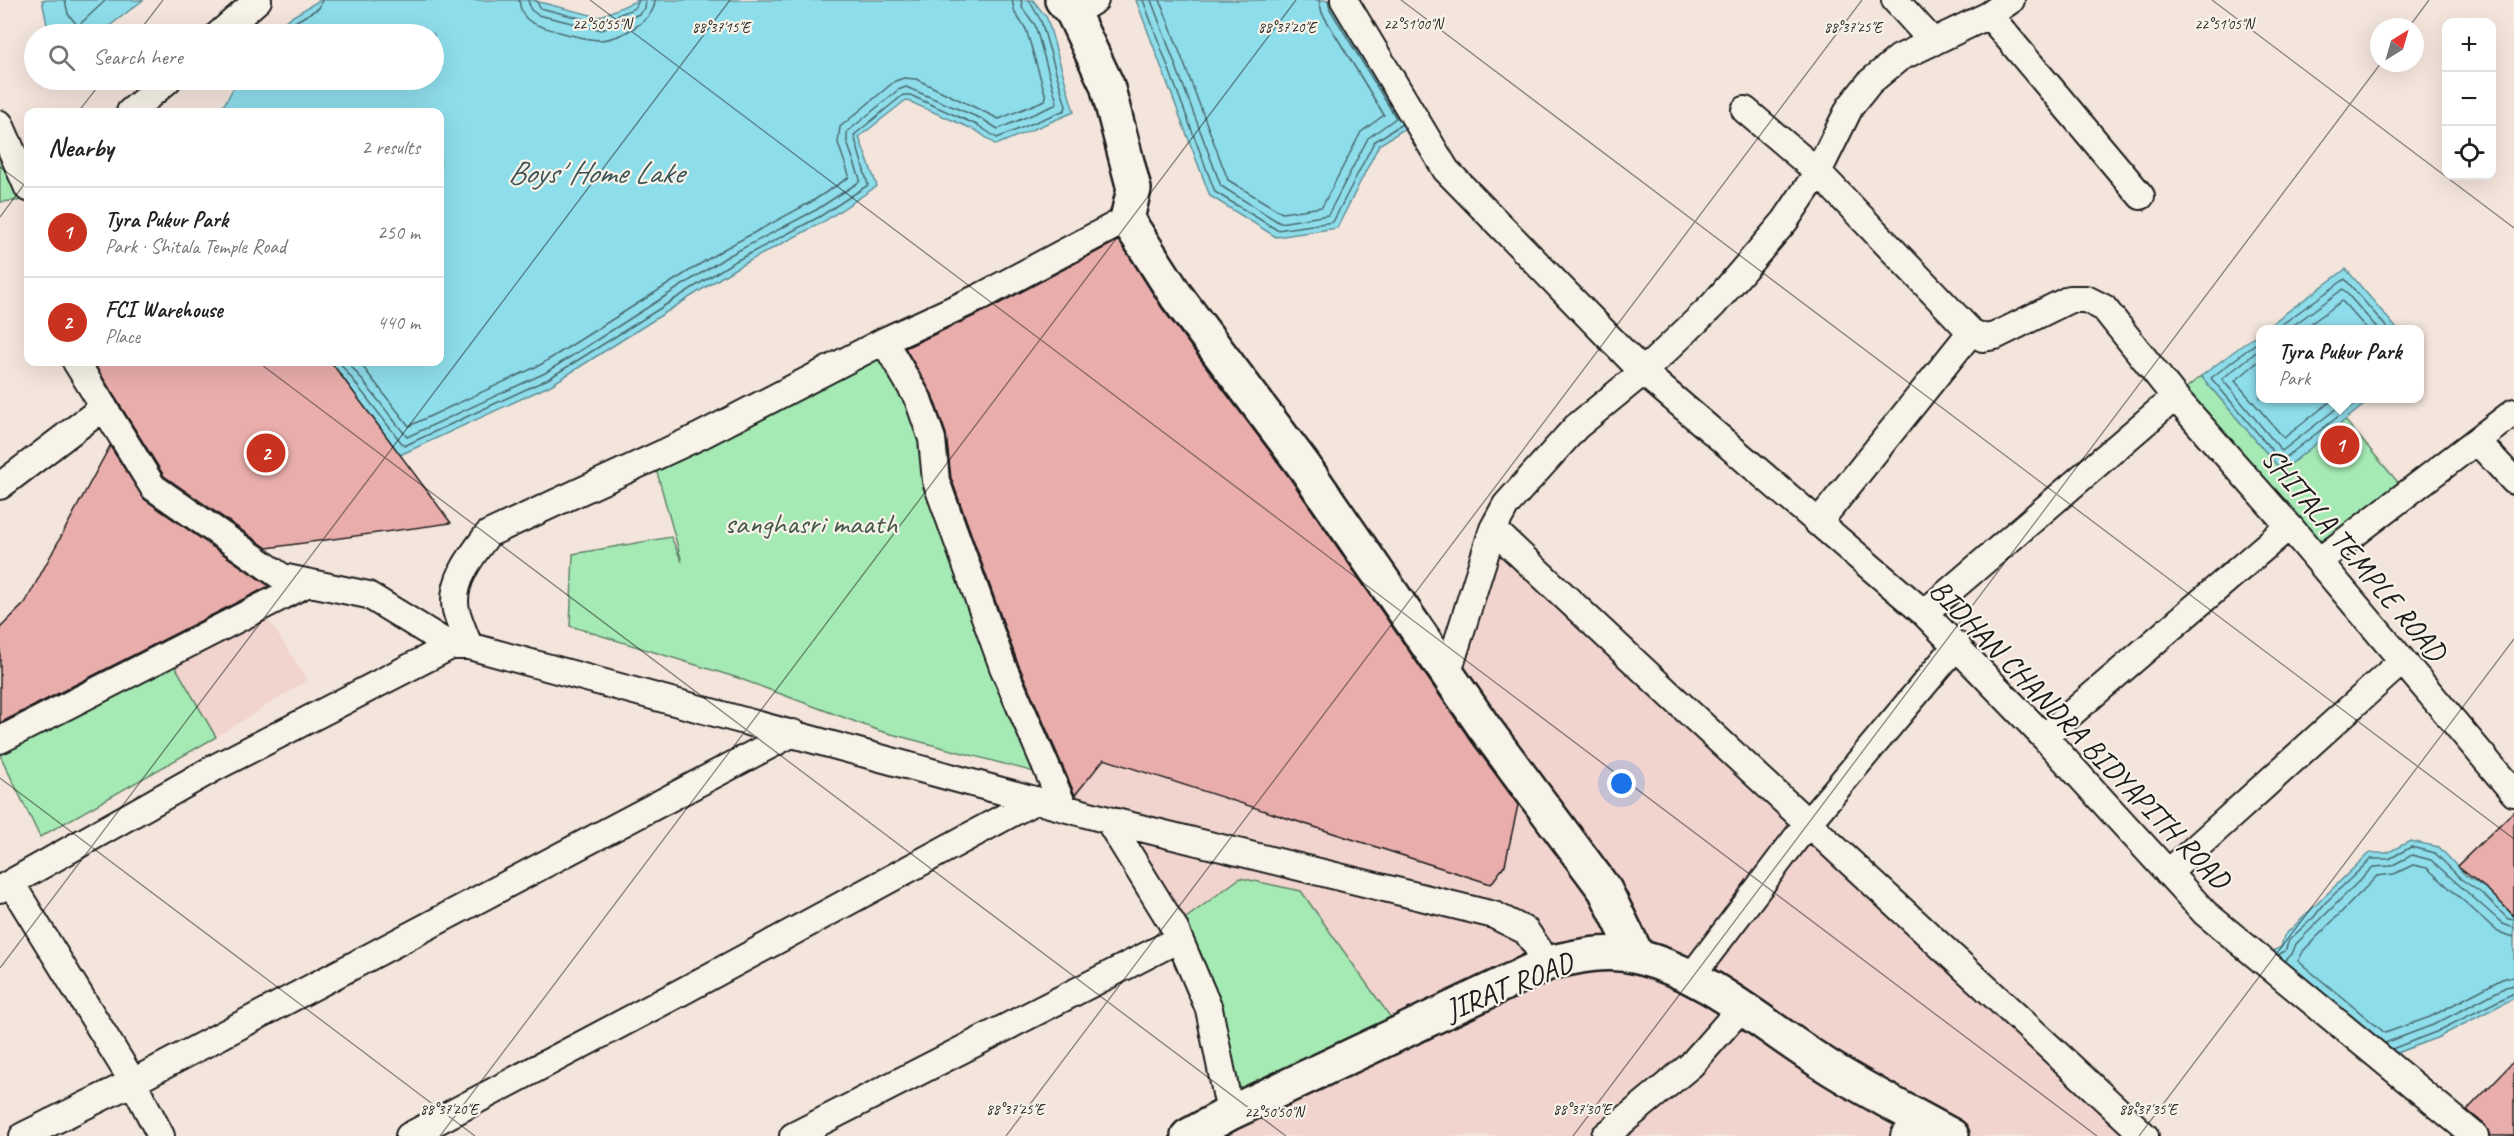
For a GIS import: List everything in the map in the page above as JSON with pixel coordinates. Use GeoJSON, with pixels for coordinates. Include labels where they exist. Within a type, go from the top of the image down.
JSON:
{"type":"FeatureCollection","features":[{"type":"Feature","properties":{"kind":"street"},"geometry":{"type":"LineString","coordinates":[[230,24],[258,0]]}},
{"type":"Feature","properties":{"kind":"street","name":"BIDHAN CHANDRA BIDYAPITH ROAD"},"geometry":{"type":"LineString","coordinates":[[1344,0],[1446,170],[1643,372],[1924,613],[1957,645],[2168,873],[2236,941],[2475,1136]]}},
{"type":"Feature","properties":{"kind":"street"},"geometry":{"type":"LineString","coordinates":[[1895,0],[1933,42]]}},
{"type":"Feature","properties":{"kind":"street"},"geometry":{"type":"LineString","coordinates":[[1448,672],[1493,529],[1506,505],[1576,427],[1643,372],[1713,306],[1785,221],[1818,171],[1850,107],[1870,82],[1899,58],[1989,15],[2011,0]]}},
{"type":"Feature","properties":{"kind":"street"},"geometry":{"type":"LineString","coordinates":[[1077,4],[1107,85],[1134,189],[1127,219],[1177,297],[1304,466],[1484,727],[1605,890],[1638,957]]}},
{"type":"Feature","properties":{"kind":"street"},"geometry":{"type":"LineString","coordinates":[[1989,15],[2141,196]]}},
{"type":"Feature","properties":{"kind":"street"},"geometry":{"type":"LineString","coordinates":[[135,108],[156,90]]}},
{"type":"Feature","properties":{"kind":"street"},"geometry":{"type":"LineString","coordinates":[[1745,110],[1818,171],[1971,332],[1818,523]]}},
{"type":"Feature","properties":{"kind":"street"},"geometry":{"type":"LineString","coordinates":[[0,124],[24,179]]}},
{"type":"Feature","properties":{"kind":"street"},"geometry":{"type":"LineString","coordinates":[[460,646],[456,609],[459,581],[469,558],[488,534],[700,436],[884,341],[980,297],[1127,219]]}},
{"type":"Feature","properties":{"kind":"street","name":"SHITALA TEMPLE ROAD"},"geometry":{"type":"LineString","coordinates":[[1971,332],[1983,338],[1995,336],[2070,299],[2086,299],[2104,308],[2175,397],[2319,561],[2514,793]]}},
{"type":"Feature","properties":{"kind":"street"},"geometry":{"type":"LineString","coordinates":[[884,341],[918,399],[932,439],[936,482],[1003,667],[1064,808]]}},
{"type":"Feature","properties":{"kind":"street"},"geometry":{"type":"LineString","coordinates":[[78,366],[153,487],[282,577],[368,595],[460,646],[793,733],[1108,820],[1494,915],[1526,931],[1548,963]]}},
{"type":"Feature","properties":{"kind":"street"},"geometry":{"type":"LineString","coordinates":[[1924,613],[2175,397]]}},
{"type":"Feature","properties":{"kind":"street"},"geometry":{"type":"LineString","coordinates":[[0,486],[104,408]]}},
{"type":"Feature","properties":{"kind":"street"},"geometry":{"type":"LineString","coordinates":[[2319,561],[2514,412]]}},
{"type":"Feature","properties":{"kind":"street"},"geometry":{"type":"LineString","coordinates":[[2476,441],[2514,481]]}},
{"type":"Feature","properties":{"kind":"street"},"geometry":{"type":"LineString","coordinates":[[2043,737],[2289,526]]}},
{"type":"Feature","properties":{"kind":"street"},"geometry":{"type":"LineString","coordinates":[[1493,529],[2145,1136]]}},
{"type":"Feature","properties":{"kind":"street"},"geometry":{"type":"LineString","coordinates":[[0,740],[308,583]]}},
{"type":"Feature","properties":{"kind":"street"},"geometry":{"type":"LineString","coordinates":[[1691,977],[1808,824],[1957,645]]}},
{"type":"Feature","properties":{"kind":"street"},"geometry":{"type":"LineString","coordinates":[[161,1136],[133,1082],[5,886],[216,767],[460,646]]}},
{"type":"Feature","properties":{"kind":"street"},"geometry":{"type":"LineString","coordinates":[[2168,873],[2402,661]]}},
{"type":"Feature","properties":{"kind":"street"},"geometry":{"type":"LineString","coordinates":[[23,1136],[133,1082],[793,733]]}},
{"type":"Feature","properties":{"kind":"street"},"geometry":{"type":"LineString","coordinates":[[409,1136],[1036,800]]}},
{"type":"Feature","properties":{"kind":"street"},"geometry":{"type":"LineString","coordinates":[[1108,820],[1179,939],[1209,1009],[1230,1113]]}},
{"type":"Feature","properties":{"kind":"street"},"geometry":{"type":"LineString","coordinates":[[793,1136],[1179,939]]}},
{"type":"Feature","properties":{"kind":"street","name":"JIRAT ROAD"},"geometry":{"type":"LineString","coordinates":[[1188,1136],[1230,1113],[1548,963],[1587,954],[1610,952],[1638,957],[1691,977],[1741,1008],[1914,1128],[1952,1136]]}},
{"type":"Feature","properties":{"kind":"street"},"geometry":{"type":"LineString","coordinates":[[1605,1136],[1691,1065],[1741,1008]]}},
{"type":"Feature","properties":{"kind":"shaded area"},"geometry":{"type":"Polygon","coordinates":[[[1493,529],[2145,1136],[1188,1136],[1401,1031],[1301,891],[1174,927],[1108,820],[1064,808],[1104,759],[1491,884],[1505,865],[1524,780],[1448,672],[1493,529]]]}},
{"type":"Feature","properties":{"kind":"shaded area"},"geometry":{"type":"Polygon","coordinates":[[[260,607],[308,680],[216,737],[168,654],[260,607]]]}},
{"type":"Feature","properties":{"kind":"green space"},"geometry":{"type":"Polygon","coordinates":[[[0,147],[24,200],[0,202],[0,147]]]}},
{"type":"Feature","properties":{"kind":"green space","name":"sanghasri maath"},"geometry":{"type":"Polygon","coordinates":[[[884,341],[1038,773],[880,731],[738,678],[570,626],[573,554],[671,537],[682,562],[653,458],[884,341]]]}},
{"type":"Feature","properties":{"kind":"green space"},"geometry":{"type":"Polygon","coordinates":[[[2201,376],[2282,471],[2345,420],[2407,493],[2319,561],[2175,397],[2201,376]]]}},
{"type":"Feature","properties":{"kind":"green space"},"geometry":{"type":"Polygon","coordinates":[[[168,654],[216,737],[40,837],[0,755],[0,740],[168,654]]]}},
{"type":"Feature","properties":{"kind":"green space"},"geometry":{"type":"Polygon","coordinates":[[[1240,878],[1301,891],[1401,1032],[1230,1113],[1174,927],[1240,878]]]}},
{"type":"Feature","properties":{"kind":"water"},"geometry":{"type":"Polygon","coordinates":[[[42,0],[143,0],[112,24],[47,24],[42,0]]]}},
{"type":"Feature","properties":{"kind":"water","name":"Boys' Home Lake"},"geometry":{"type":"Polygon","coordinates":[[[320,0],[531,0],[599,17],[638,0],[1033,0],[1047,18],[1074,112],[996,145],[977,131],[906,100],[859,137],[877,186],[823,222],[736,268],[551,385],[400,455],[334,366],[444,366],[444,108],[222,108],[232,90],[444,90],[444,24],[280,24],[320,0]]]}},
{"type":"Feature","properties":{"kind":"water"},"geometry":{"type":"Polygon","coordinates":[[[1136,0],[1340,0],[1415,122],[1379,145],[1337,228],[1276,237],[1210,196],[1136,0]]]}},
{"type":"Feature","properties":{"kind":"water"},"geometry":{"type":"Polygon","coordinates":[[[2346,269],[2394,325],[2269,325],[2346,269]]]}},
{"type":"Feature","properties":{"kind":"water"},"geometry":{"type":"Polygon","coordinates":[[[2256,335],[2256,403],[2366,403],[2282,471],[2201,376],[2256,335]]]}},
{"type":"Feature","properties":{"kind":"water"},"geometry":{"type":"Polygon","coordinates":[[[2410,841],[2439,847],[2465,875],[2488,890],[2514,916],[2514,998],[2439,1037],[2381,1059],[2258,959],[2281,947],[2284,936],[2369,853],[2387,853],[2410,841]]]}},
{"type":"Feature","properties":{"kind":"building"},"geometry":{"type":"Polygon","coordinates":[[[1119,240],[1162,308],[1289,477],[1469,738],[1518,805],[1505,865],[1491,884],[1104,759],[1075,795],[1017,661],[951,478],[946,434],[932,394],[905,348],[987,310],[1119,240]]]}},
{"type":"Feature","properties":{"kind":"building"},"geometry":{"type":"Polygon","coordinates":[[[95,366],[334,366],[451,523],[267,548],[164,476],[95,366]]]}},
{"type":"Feature","properties":{"kind":"building"},"geometry":{"type":"Polygon","coordinates":[[[110,446],[144,499],[269,586],[0,723],[0,628],[25,603],[110,446]]]}},
{"type":"Feature","properties":{"kind":"building"},"geometry":{"type":"Polygon","coordinates":[[[2514,811],[2514,916],[2488,890],[2457,866],[2514,811]]]}},
{"type":"Feature","properties":{"kind":"building"},"geometry":{"type":"Polygon","coordinates":[[[2514,1061],[2514,1136],[2490,1136],[2485,1125],[2467,1110],[2514,1061]]]}},
{"type":"Feature","properties":{"kind":"place","name":"Tyra Pukur Park"},"geometry":{"type":"Point","coordinates":[2340,445]}},
{"type":"Feature","properties":{"kind":"place","name":"FCI Warehouse"},"geometry":{"type":"Point","coordinates":[266,453]}}]}
